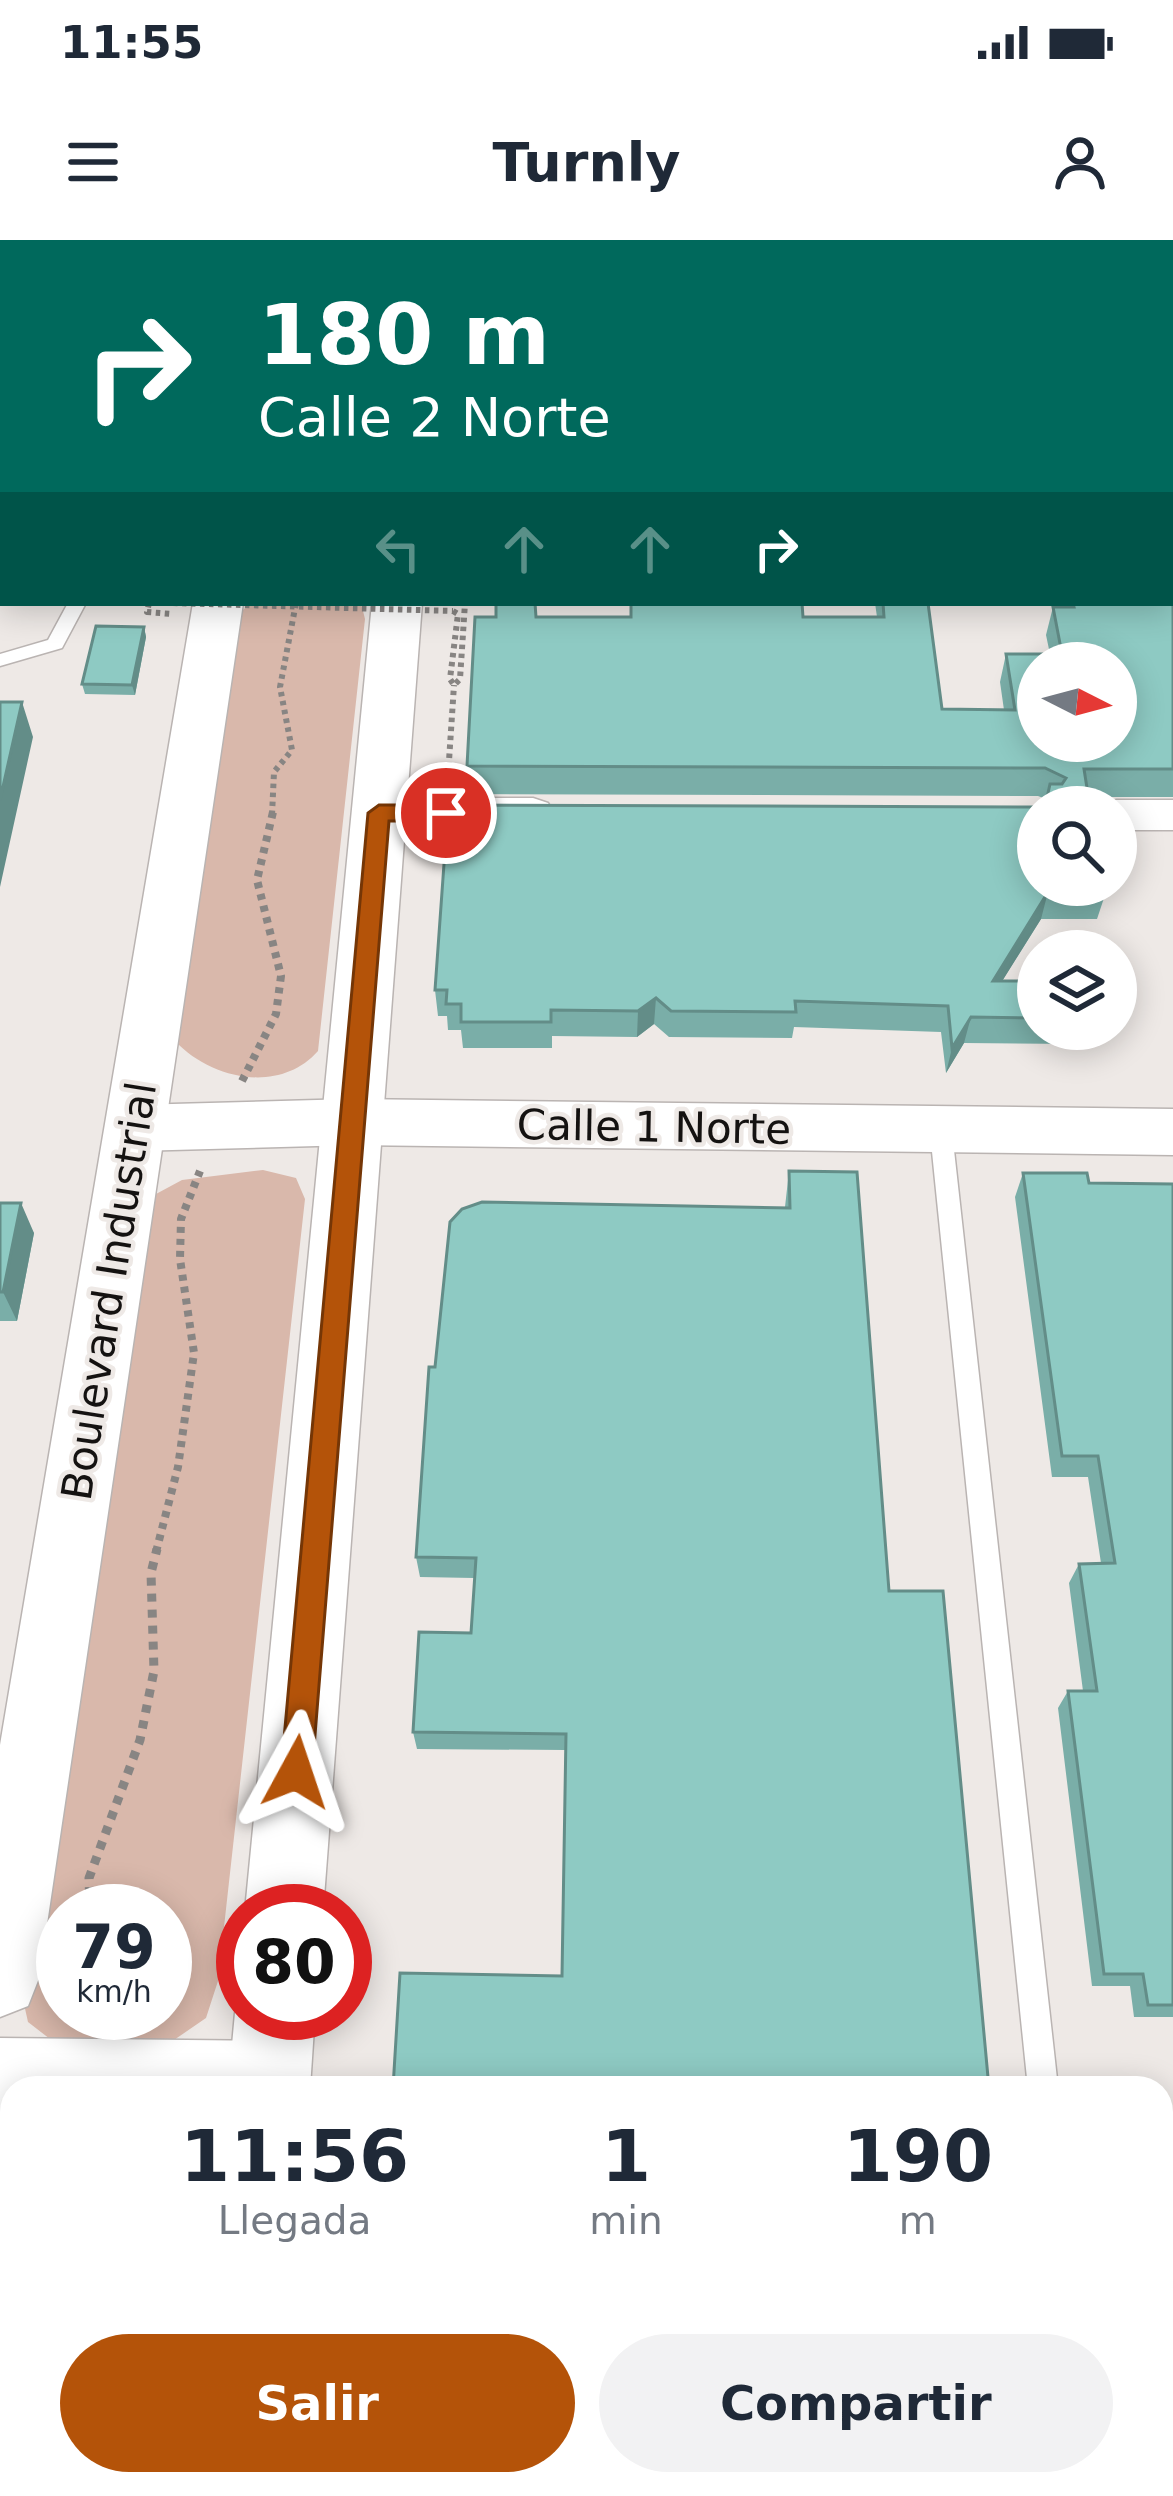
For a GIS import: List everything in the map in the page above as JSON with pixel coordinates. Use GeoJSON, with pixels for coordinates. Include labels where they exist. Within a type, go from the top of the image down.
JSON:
{"type":"FeatureCollection","features":[{"type":"Feature","properties":{"kind":"highway","name":"Boulevard Industrial"},"geometry":{"type":"LineString","coordinates":[[0,1978],[218,606]]}},
{"type":"Feature","properties":{"kind":"highway"},"geometry":{"type":"LineString","coordinates":[[286,1884],[379,813],[425,607]]}},
{"type":"Feature","properties":{"kind":"street"},"geometry":{"type":"LineString","coordinates":[[379,813],[564,814]]}},
{"type":"Feature","properties":{"kind":"street"},"geometry":{"type":"LineString","coordinates":[[1137,815],[1173,815]]}},
{"type":"Feature","properties":{"kind":"street","name":"Calle 1 Norte"},"geometry":{"type":"LineString","coordinates":[[135,1128],[353,1122],[1173,1132]]}},
{"type":"Feature","properties":{"kind":"street"},"geometry":{"type":"LineString","coordinates":[[16,2076],[271,2060]]}},
{"type":"Feature","properties":{"kind":"lane"},"geometry":{"type":"LineString","coordinates":[[0,660],[55,644],[76,606]]}},
{"type":"Feature","properties":{"kind":"lane"},"geometry":{"type":"LineString","coordinates":[[941,1132],[1042,2076]]}},
{"type":"Feature","properties":{"kind":"path"},"geometry":{"type":"LineString","coordinates":[[88,1884],[140,1740],[154,1671],[151,1573],[178,1467],[194,1353],[180,1258],[181,1219],[262,1035],[276,1014],[280,976],[257,880],[275,799],[274,772],[292,750],[280,687],[295,606]]}},
{"type":"Feature","properties":{"kind":"path"},"geometry":{"type":"LineString","coordinates":[[362,606],[425,607],[458,614],[450,679],[454,685],[446,813]]}},
{"type":"Feature","properties":{"kind":"path"},"geometry":{"type":"LineString","coordinates":[[454,685],[460,679],[465,606]]}},
{"type":"Feature","properties":{"kind":"shaded area"},"geometry":{"type":"Polygon","coordinates":[[[247,606],[362,606],[365,619],[318,1051],[302,1065],[266,1077],[226,1073],[175,1041],[238,615],[247,606]]]}},
{"type":"Feature","properties":{"kind":"shaded area"},"geometry":{"type":"Polygon","coordinates":[[[263,1170],[296,1178],[305,1199],[229,1884],[216,1884],[216,1987],[206,2018],[192,2028],[192,1884],[36,1884],[36,2028],[28,2022],[20,1986],[132,1248],[156,1194],[182,1180],[263,1170]]]}},
{"type":"Feature","properties":{"kind":"shaded area"},"geometry":{"type":"Polygon","coordinates":[[[68,2040],[174,2040],[104,2042],[68,2040]]]}},
{"type":"Feature","properties":{"kind":"building"},"geometry":{"type":"Polygon","coordinates":[[[496,606],[535,606],[536,617],[631,617],[631,606],[802,606],[803,617],[884,617],[883,606],[928,606],[942,709],[1015,710],[1006,654],[1017,654],[1017,762],[1137,762],[1137,642],[1060,642],[1053,607],[1173,606],[1173,769],[1084,769],[1087,786],[1050,786],[1062,784],[1066,778],[1045,768],[467,766],[475,617],[496,617],[496,606]]]}},
{"type":"Feature","properties":{"kind":"building"},"geometry":{"type":"Polygon","coordinates":[[[96,626],[144,627],[132,685],[82,684],[96,626]]]}},
{"type":"Feature","properties":{"kind":"building"},"geometry":{"type":"Polygon","coordinates":[[[0,702],[22,702],[0,800],[0,702]]]}},
{"type":"Feature","properties":{"kind":"building"},"geometry":{"type":"Polygon","coordinates":[[[465,805],[1017,807],[1017,906],[1039,906],[1025,930],[1017,930],[1017,942],[993,981],[1017,981],[1017,1018],[971,1017],[952,1048],[948,1006],[795,1001],[796,1012],[671,1011],[656,998],[638,1011],[551,1010],[551,1022],[461,1022],[461,1004],[446,1004],[447,990],[435,990],[446,836],[463,836],[465,805]]]}},
{"type":"Feature","properties":{"kind":"building"},"geometry":{"type":"Polygon","coordinates":[[[789,1171],[857,1172],[889,1591],[943,1591],[988,2076],[394,2076],[400,1973],[562,1976],[566,1734],[413,1732],[419,1632],[471,1633],[476,1558],[416,1557],[429,1367],[435,1367],[450,1222],[462,1209],[482,1202],[790,1208],[789,1171]]]}},
{"type":"Feature","properties":{"kind":"building"},"geometry":{"type":"Polygon","coordinates":[[[1023,1173],[1087,1173],[1089,1183],[1173,1184],[1173,2005],[1148,2005],[1143,1974],[1104,1974],[1068,1691],[1097,1691],[1079,1564],[1115,1563],[1098,1456],[1062,1456],[1023,1173]]]}},
{"type":"Feature","properties":{"kind":"building"},"geometry":{"type":"Polygon","coordinates":[[[0,1203],[21,1203],[3,1292],[0,1292],[0,1203]]]}},
{"type":"Feature","properties":{"kind":"route"},"geometry":{"type":"LineString","coordinates":[[296,1772],[379,813],[446,813]]}}]}
